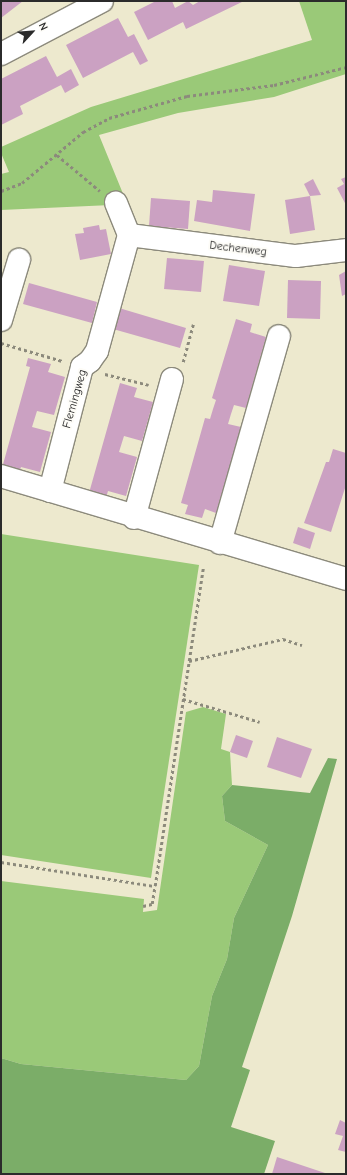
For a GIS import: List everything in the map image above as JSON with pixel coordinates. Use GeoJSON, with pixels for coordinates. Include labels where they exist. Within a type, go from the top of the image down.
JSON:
{"type":"FeatureCollection","features":[{"type":"Feature","properties":{"kind":"street"},"geometry":{"type":"LineString","coordinates":[[1,54],[102,1]]}},
{"type":"Feature","properties":{"kind":"street"},"geometry":{"type":"LineString","coordinates":[[116,202],[130,235]]}},
{"type":"Feature","properties":{"kind":"street","name":"Dechenweg"},"geometry":{"type":"LineString","coordinates":[[130,235],[296,256],[346,250]]}},
{"type":"Feature","properties":{"kind":"street","name":"Flemingweg"},"geometry":{"type":"LineString","coordinates":[[50,491],[82,367],[90,361],[97,351],[130,235]]}},
{"type":"Feature","properties":{"kind":"street"},"geometry":{"type":"LineString","coordinates":[[1,320],[19,260]]}},
{"type":"Feature","properties":{"kind":"street"},"geometry":{"type":"LineString","coordinates":[[220,543],[278,336]]}},
{"type":"Feature","properties":{"kind":"street"},"geometry":{"type":"LineString","coordinates":[[134,518],[172,379]]}},
{"type":"Feature","properties":{"kind":"street"},"geometry":{"type":"LineString","coordinates":[[1,476],[134,518],[346,579]]}},
{"type":"Feature","properties":{"kind":"path"},"geometry":{"type":"LineString","coordinates":[[1,191],[22,183],[83,132],[108,118],[187,96],[274,85],[346,67]]}},
{"type":"Feature","properties":{"kind":"path"},"geometry":{"type":"LineString","coordinates":[[57,155],[116,202]]}},
{"type":"Feature","properties":{"kind":"path"},"geometry":{"type":"LineString","coordinates":[[172,379],[179,375],[193,324]]}},
{"type":"Feature","properties":{"kind":"path"},"geometry":{"type":"LineString","coordinates":[[1,343],[143,384]]}},
{"type":"Feature","properties":{"kind":"path"},"geometry":{"type":"LineString","coordinates":[[143,906],[152,904],[203,569]]}},
{"type":"Feature","properties":{"kind":"path"},"geometry":{"type":"LineString","coordinates":[[189,661],[283,639],[302,645]]}},
{"type":"Feature","properties":{"kind":"path"},"geometry":{"type":"LineString","coordinates":[[183,699],[260,722]]}},
{"type":"Feature","properties":{"kind":"path"},"geometry":{"type":"LineString","coordinates":[[1,862],[155,886]]}},
{"type":"Feature","properties":{"kind":"green space"},"geometry":{"type":"Polygon","coordinates":[[[299,1],[346,1],[346,74],[274,97],[178,113],[99,135],[126,201],[111,205],[1,210],[1,174],[9,172],[1,153],[1,147],[91,107],[312,40],[299,1]]]}},
{"type":"Feature","properties":{"kind":"green space"},"geometry":{"type":"Polygon","coordinates":[[[1,534],[199,565],[151,878],[1,855],[1,534]]]}},
{"type":"Feature","properties":{"kind":"green space"},"geometry":{"type":"Polygon","coordinates":[[[203,707],[226,714],[221,749],[230,752],[232,785],[222,796],[225,821],[268,845],[234,918],[227,959],[212,996],[199,1066],[186,1080],[21,1064],[1,1058],[1,881],[144,899],[143,912],[157,910],[186,712],[203,707]]]}},
{"type":"Feature","properties":{"kind":"green space"},"geometry":{"type":"Polygon","coordinates":[[[328,758],[337,759],[292,916],[242,1067],[250,1070],[231,1127],[275,1141],[264,1174],[1,1174],[1,1058],[21,1064],[186,1080],[199,1066],[212,996],[227,959],[234,918],[268,845],[225,821],[222,796],[232,785],[310,793],[328,758]]]}},
{"type":"Feature","properties":{"kind":"building"},"geometry":{"type":"Polygon","coordinates":[[[1,1],[23,1],[1,18],[1,1]]]}},
{"type":"Feature","properties":{"kind":"building"},"geometry":{"type":"Polygon","coordinates":[[[156,1],[172,1],[175,8],[188,1],[193,5],[200,1],[244,1],[186,29],[183,22],[148,40],[134,12],[156,1]]]}},
{"type":"Feature","properties":{"kind":"building"},"geometry":{"type":"Polygon","coordinates":[[[118,18],[128,37],[134,34],[148,61],[140,65],[133,52],[83,78],[66,45],[118,18]]]}},
{"type":"Feature","properties":{"kind":"building"},"geometry":{"type":"Polygon","coordinates":[[[46,56],[57,77],[71,69],[79,85],[65,93],[61,85],[20,106],[23,114],[1,125],[1,79],[46,56]]]}},
{"type":"Feature","properties":{"kind":"building"},"geometry":{"type":"Polygon","coordinates":[[[346,177],[346,205],[337,188],[344,184],[341,179],[346,177]]]}},
{"type":"Feature","properties":{"kind":"building"},"geometry":{"type":"Polygon","coordinates":[[[313,179],[321,195],[310,196],[304,184],[313,179]]]}},
{"type":"Feature","properties":{"kind":"building"},"geometry":{"type":"Polygon","coordinates":[[[213,190],[255,194],[250,231],[194,221],[197,200],[212,202],[213,190]]]}},
{"type":"Feature","properties":{"kind":"building"},"geometry":{"type":"Polygon","coordinates":[[[310,196],[315,230],[290,234],[285,200],[310,196]]]}},
{"type":"Feature","properties":{"kind":"building"},"geometry":{"type":"Polygon","coordinates":[[[151,198],[190,201],[188,229],[149,226],[151,198]]]}},
{"type":"Feature","properties":{"kind":"building"},"geometry":{"type":"Polygon","coordinates":[[[99,225],[100,230],[106,229],[111,254],[80,260],[75,234],[84,233],[83,228],[99,225]]]}},
{"type":"Feature","properties":{"kind":"building"},"geometry":{"type":"Polygon","coordinates":[[[167,258],[204,261],[201,292],[164,289],[167,258]]]}},
{"type":"Feature","properties":{"kind":"building"},"geometry":{"type":"Polygon","coordinates":[[[229,265],[265,271],[259,306],[223,301],[229,265]]]}},
{"type":"Feature","properties":{"kind":"building"},"geometry":{"type":"Polygon","coordinates":[[[346,271],[346,294],[342,296],[339,275],[346,271]]]}},
{"type":"Feature","properties":{"kind":"building"},"geometry":{"type":"Polygon","coordinates":[[[288,280],[321,281],[320,319],[287,318],[288,280]]]}},
{"type":"Feature","properties":{"kind":"building"},"geometry":{"type":"Polygon","coordinates":[[[29,283],[97,302],[92,323],[23,304],[29,283]]]}},
{"type":"Feature","properties":{"kind":"building"},"geometry":{"type":"Polygon","coordinates":[[[119,308],[186,328],[180,348],[113,329],[119,308]]]}},
{"type":"Feature","properties":{"kind":"building"},"geometry":{"type":"Polygon","coordinates":[[[236,319],[252,324],[250,332],[266,337],[246,408],[234,405],[228,424],[241,427],[216,513],[205,509],[202,518],[185,514],[188,505],[181,503],[205,418],[210,419],[216,400],[212,398],[236,319]]]}},
{"type":"Feature","properties":{"kind":"building"},"geometry":{"type":"Polygon","coordinates":[[[28,358],[51,364],[48,372],[65,377],[54,415],[37,411],[32,427],[51,432],[40,472],[21,467],[19,473],[2,468],[30,367],[26,366],[28,358]]]}},
{"type":"Feature","properties":{"kind":"building"},"geometry":{"type":"Polygon","coordinates":[[[120,383],[137,388],[134,397],[153,402],[142,441],[124,436],[119,452],[137,457],[126,496],[108,491],[106,498],[89,493],[120,383]]]}},
{"type":"Feature","properties":{"kind":"building"},"geometry":{"type":"Polygon","coordinates":[[[333,449],[346,453],[346,485],[331,532],[304,523],[326,462],[329,462],[333,449]]]}},
{"type":"Feature","properties":{"kind":"building"},"geometry":{"type":"Polygon","coordinates":[[[298,527],[315,533],[310,549],[293,543],[298,527]]]}},
{"type":"Feature","properties":{"kind":"building"},"geometry":{"type":"Polygon","coordinates":[[[236,735],[253,741],[247,758],[230,752],[236,735]]]}},
{"type":"Feature","properties":{"kind":"building"},"geometry":{"type":"Polygon","coordinates":[[[277,737],[312,749],[301,778],[267,767],[277,737]]]}},
{"type":"Feature","properties":{"kind":"building"},"geometry":{"type":"Polygon","coordinates":[[[340,1120],[346,1123],[346,1152],[338,1150],[343,1136],[335,1134],[340,1120]]]}},
{"type":"Feature","properties":{"kind":"building"},"geometry":{"type":"Polygon","coordinates":[[[277,1157],[328,1174],[272,1174],[277,1157]]]}}]}
